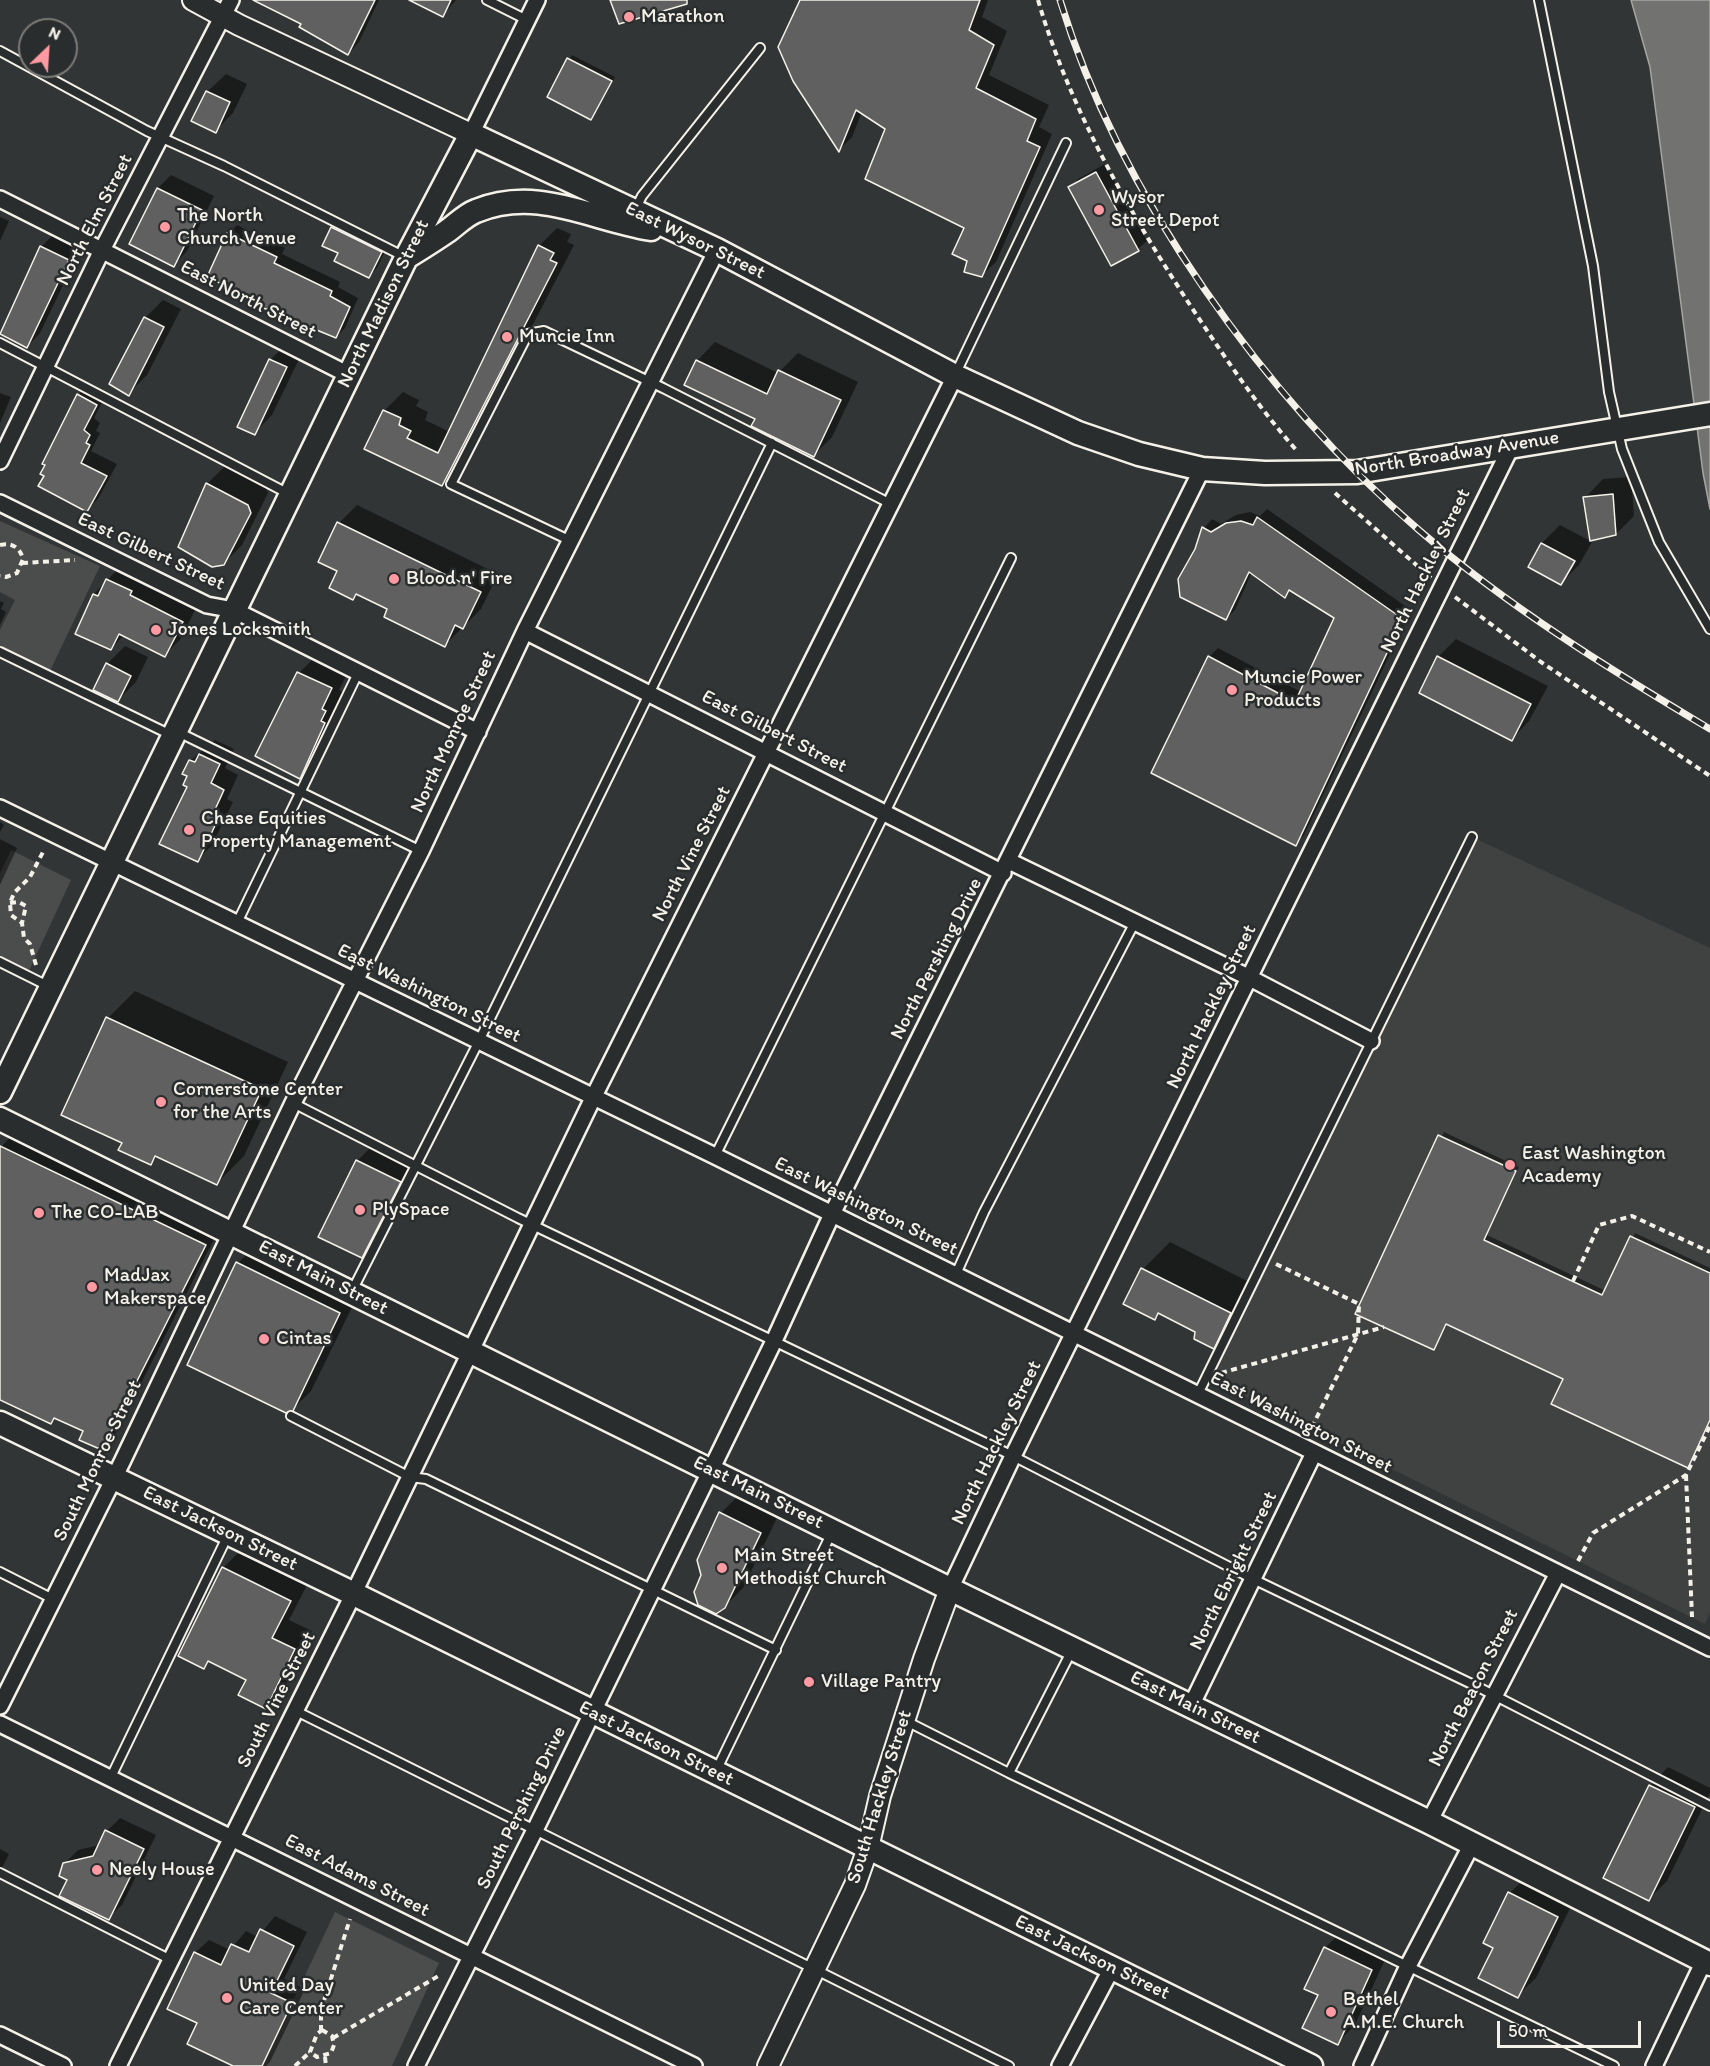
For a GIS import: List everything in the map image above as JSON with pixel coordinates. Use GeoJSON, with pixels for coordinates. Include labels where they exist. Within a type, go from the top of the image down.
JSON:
{"type":"FeatureCollection","features":[{"type":"Feature","properties":{"kind":"main road","name":"East Wysor Street"},"geometry":{"type":"LineString","coordinates":[[471,134],[717,250],[955,376],[1078,433],[1139,454],[1202,469]]}},
{"type":"Feature","properties":{"kind":"main road","name":"North Madison Street"},"geometry":{"type":"LineString","coordinates":[[0,1092],[406,258],[471,134]]}},
{"type":"Feature","properties":{"kind":"main road"},"geometry":{"type":"LineString","coordinates":[[406,258],[474,211],[506,202],[532,200],[560,204],[630,226],[679,233]]}},
{"type":"Feature","properties":{"kind":"main road","name":"North Broadway Avenue"},"geometry":{"type":"LineString","coordinates":[[1202,469],[1265,473],[1357,471],[1710,414]]}},
{"type":"Feature","properties":{"kind":"main road","name":"East Main Street"},"geometry":{"type":"LineString","coordinates":[[0,1119],[950,1589],[1429,1822],[1707,1963]]}},
{"type":"Feature","properties":{"kind":"main road","name":"East Jackson Street"},"geometry":{"type":"LineString","coordinates":[[0,1423],[354,1594],[1311,2066]]}},
{"type":"Feature","properties":{"kind":"street","name":"East Wysor Street"},"geometry":{"type":"LineString","coordinates":[[193,0],[227,8],[356,82],[471,134]]}},
{"type":"Feature","properties":{"kind":"street","name":"North Madison Street"},"geometry":{"type":"LineString","coordinates":[[471,134],[537,0]]}},
{"type":"Feature","properties":{"kind":"street","name":"North Elm Street"},"geometry":{"type":"LineString","coordinates":[[0,461],[102,250],[162,138],[227,8]]}},
{"type":"Feature","properties":{"kind":"street","name":"East North Street"},"geometry":{"type":"LineString","coordinates":[[0,199],[349,375]]}},
{"type":"Feature","properties":{"kind":"street","name":"North Monroe Street"},"geometry":{"type":"LineString","coordinates":[[231,1233],[293,1103],[421,851],[525,631],[717,250]]}},
{"type":"Feature","properties":{"kind":"street","name":"North Vine Street"},"geometry":{"type":"LineString","coordinates":[[470,1352],[594,1096],[955,376]]}},
{"type":"Feature","properties":{"kind":"street","name":"North Hackley Street"},"geometry":{"type":"LineString","coordinates":[[950,1589],[1013,1456],[1512,445]]}},
{"type":"Feature","properties":{"kind":"street","name":"North Pershing Drive"},"geometry":{"type":"LineString","coordinates":[[710,1469],[773,1343],[832,1214],[1202,469]]}},
{"type":"Feature","properties":{"kind":"street","name":"East Gilbert Street"},"geometry":{"type":"LineString","coordinates":[[0,503],[207,605],[234,610],[478,732]]}},
{"type":"Feature","properties":{"kind":"street","name":"East Gilbert Street"},"geometry":{"type":"LineString","coordinates":[[525,631],[886,813],[1135,922],[1371,1041]]}},
{"type":"Feature","properties":{"kind":"street","name":"East Washington Street"},"geometry":{"type":"LineString","coordinates":[[0,808],[594,1096],[1710,1648]]}},
{"type":"Feature","properties":{"kind":"street","name":"South Monroe Street"},"geometry":{"type":"LineString","coordinates":[[0,1706],[231,1233]]}},
{"type":"Feature","properties":{"kind":"street","name":"South Vine Street"},"geometry":{"type":"LineString","coordinates":[[118,2066],[354,1594],[470,1352]]}},
{"type":"Feature","properties":{"kind":"street","name":"North Ebright Street"},"geometry":{"type":"LineString","coordinates":[[1191,1706],[1314,1453]]}},
{"type":"Feature","properties":{"kind":"street","name":"South Pershing Drive"},"geometry":{"type":"LineString","coordinates":[[416,2066],[535,1830],[710,1469]]}},
{"type":"Feature","properties":{"kind":"street","name":"North Beacon Street"},"geometry":{"type":"LineString","coordinates":[[1429,1822],[1557,1573]]}},
{"type":"Feature","properties":{"kind":"street","name":"South Hackley Street"},"geometry":{"type":"LineString","coordinates":[[768,2066],[855,1884],[868,1848],[880,1796],[904,1720],[933,1630],[950,1589]]}},
{"type":"Feature","properties":{"kind":"street","name":"East Adams Street"},"geometry":{"type":"LineString","coordinates":[[0,1724],[694,2066]]}},
{"type":"Feature","properties":{"kind":"street"},"geometry":{"type":"LineString","coordinates":[[1362,2066],[1408,1966],[1472,1844]]}},
{"type":"Feature","properties":{"kind":"street"},"geometry":{"type":"LineString","coordinates":[[1654,2066],[1707,1963]]}},
{"type":"Feature","properties":{"kind":"street"},"geometry":{"type":"LineString","coordinates":[[1060,2066],[1112,1968]]}},
{"type":"Feature","properties":{"kind":"street"},"geometry":{"type":"LineString","coordinates":[[0,2036],[63,2066]]}},
{"type":"Feature","properties":{"kind":"lane"},"geometry":{"type":"LineString","coordinates":[[487,0],[527,20]]}},
{"type":"Feature","properties":{"kind":"lane"},"geometry":{"type":"LineString","coordinates":[[1539,0],[1593,266],[1609,392],[1625,428],[1633,482],[1659,542],[1710,629]]}},
{"type":"Feature","properties":{"kind":"lane"},"geometry":{"type":"LineString","coordinates":[[634,211],[642,196],[760,48]]}},
{"type":"Feature","properties":{"kind":"lane"},"geometry":{"type":"LineString","coordinates":[[0,51],[162,138],[224,166],[406,258]]}},
{"type":"Feature","properties":{"kind":"lane"},"geometry":{"type":"LineString","coordinates":[[955,376],[1066,143]]}},
{"type":"Feature","properties":{"kind":"lane"},"geometry":{"type":"LineString","coordinates":[[571,542],[451,484],[528,334],[544,331],[649,381],[891,504]]}},
{"type":"Feature","properties":{"kind":"lane"},"geometry":{"type":"LineString","coordinates":[[0,343],[291,495]]}},
{"type":"Feature","properties":{"kind":"lane"},"geometry":{"type":"LineString","coordinates":[[351,1293],[479,1041],[647,692],[772,443]]}},
{"type":"Feature","properties":{"kind":"lane"},"geometry":{"type":"LineString","coordinates":[[715,1156],[1011,558]]}},
{"type":"Feature","properties":{"kind":"lane"},"geometry":{"type":"LineString","coordinates":[[0,651],[300,791],[421,851]]}},
{"type":"Feature","properties":{"kind":"lane"},"geometry":{"type":"LineString","coordinates":[[237,924],[359,671]]}},
{"type":"Feature","properties":{"kind":"lane"},"geometry":{"type":"LineString","coordinates":[[1198,1394],[1473,837]]}},
{"type":"Feature","properties":{"kind":"lane"},"geometry":{"type":"LineString","coordinates":[[956,1275],[984,1212],[1135,922]]}},
{"type":"Feature","properties":{"kind":"lane"},"geometry":{"type":"LineString","coordinates":[[0,962],[50,987]]}},
{"type":"Feature","properties":{"kind":"lane"},"geometry":{"type":"LineString","coordinates":[[293,1103],[532,1225],[773,1343],[1013,1456],[1253,1579],[1494,1695],[1710,1806]]}},
{"type":"Feature","properties":{"kind":"lane"},"geometry":{"type":"LineString","coordinates":[[291,1416],[410,1477],[426,1479],[776,1650]]}},
{"type":"Feature","properties":{"kind":"lane"},"geometry":{"type":"LineString","coordinates":[[715,1773],[833,1530]]}},
{"type":"Feature","properties":{"kind":"lane"},"geometry":{"type":"LineString","coordinates":[[111,1777],[228,1534]]}},
{"type":"Feature","properties":{"kind":"lane"},"geometry":{"type":"LineString","coordinates":[[0,1572],[53,1599]]}},
{"type":"Feature","properties":{"kind":"lane"},"geometry":{"type":"LineString","coordinates":[[1009,1773],[1073,1648]]}},
{"type":"Feature","properties":{"kind":"lane"},"geometry":{"type":"LineString","coordinates":[[296,1711],[1009,2066]]}},
{"type":"Feature","properties":{"kind":"lane"},"geometry":{"type":"LineString","coordinates":[[904,1720],[1614,2066]]}},
{"type":"Feature","properties":{"kind":"lane"},"geometry":{"type":"LineString","coordinates":[[0,1873],[171,1960]]}},
{"type":"Feature","properties":{"kind":"path"},"geometry":{"type":"LineString","coordinates":[[1038,0],[1067,83],[1139,228],[1241,383],[1285,438]]}},
{"type":"Feature","properties":{"kind":"path"},"geometry":{"type":"LineString","coordinates":[[1336,494],[1442,587],[1540,662],[1710,776]]}},
{"type":"Feature","properties":{"kind":"path"},"geometry":{"type":"LineString","coordinates":[[0,539],[1,544],[11,544],[19,550],[22,563]]}},
{"type":"Feature","properties":{"kind":"path"},"geometry":{"type":"LineString","coordinates":[[0,576],[12,576],[22,563],[78,560]]}},
{"type":"Feature","properties":{"kind":"path"},"geometry":{"type":"LineString","coordinates":[[22,923],[10,915],[10,903],[14,893],[30,877],[43,852]]}},
{"type":"Feature","properties":{"kind":"path"},"geometry":{"type":"LineString","coordinates":[[10,903],[19,902],[26,906],[22,923],[24,938],[30,944],[36,965]]}},
{"type":"Feature","properties":{"kind":"path"},"geometry":{"type":"LineString","coordinates":[[1573,1281],[1599,1225],[1632,1216],[1710,1252]]}},
{"type":"Feature","properties":{"kind":"path"},"geometry":{"type":"LineString","coordinates":[[1264,1258],[1359,1304],[1358,1334],[1311,1428]]}},
{"type":"Feature","properties":{"kind":"path"},"geometry":{"type":"LineString","coordinates":[[1206,1377],[1384,1327]]}},
{"type":"Feature","properties":{"kind":"path"},"geometry":{"type":"LineString","coordinates":[[1692,1617],[1686,1474],[1710,1426]]}},
{"type":"Feature","properties":{"kind":"path"},"geometry":{"type":"LineString","coordinates":[[1578,1561],[1593,1533],[1686,1474]]}},
{"type":"Feature","properties":{"kind":"path"},"geometry":{"type":"LineString","coordinates":[[295,2066],[310,2052],[321,2031],[321,2010],[350,1919]]}},
{"type":"Feature","properties":{"kind":"path"},"geometry":{"type":"LineString","coordinates":[[333,2038],[440,1975]]}},
{"type":"Feature","properties":{"kind":"path"},"geometry":{"type":"LineString","coordinates":[[310,2052],[317,2057],[325,2057],[331,2053],[333,2038],[328,2032],[321,2031]]}},
{"type":"Feature","properties":{"kind":"path"},"geometry":{"type":"LineString","coordinates":[[325,2057],[326,2066]]}},
{"type":"Feature","properties":{"kind":"shaded area"},"geometry":{"type":"Polygon","coordinates":[[[1631,0],[1710,0],[1710,509],[1703,473],[1650,67],[1631,0]]]}},
{"type":"Feature","properties":{"kind":"shaded area"},"geometry":{"type":"Polygon","coordinates":[[[0,521],[100,566],[50,671],[0,647],[0,630],[15,600],[0,592],[0,521]]]}},
{"type":"Feature","properties":{"kind":"shaded area","name":"East Washington Academy"},"geometry":{"type":"Polygon","coordinates":[[[1472,837],[1710,948],[1710,1612],[1705,1624],[1206,1377],[1472,837]]]}},
{"type":"Feature","properties":{"kind":"shaded area"},"geometry":{"type":"Polygon","coordinates":[[[11,850],[71,880],[28,973],[0,958],[0,873],[11,850]]]}},
{"type":"Feature","properties":{"kind":"shaded area"},"geometry":{"type":"Polygon","coordinates":[[[335,1912],[439,1963],[392,2066],[262,2066],[335,1912]]]}},
{"type":"Feature","properties":{"kind":"building"},"geometry":{"type":"Polygon","coordinates":[[[253,0],[375,0],[348,55],[299,27],[301,24],[253,0]]]}},
{"type":"Feature","properties":{"kind":"building"},"geometry":{"type":"Polygon","coordinates":[[[409,0],[451,0],[443,17],[409,0]]]}},
{"type":"Feature","properties":{"kind":"building","name":"Marathon"},"geometry":{"type":"Polygon","coordinates":[[[610,0],[687,0],[687,4],[619,24],[610,0]]]}},
{"type":"Feature","properties":{"kind":"building"},"geometry":{"type":"Polygon","coordinates":[[[800,0],[980,0],[969,30],[994,45],[976,88],[1036,119],[1027,141],[1040,147],[982,277],[964,272],[967,261],[952,254],[964,228],[865,179],[885,129],[856,110],[839,152],[793,81],[778,47],[800,0]]]}},
{"type":"Feature","properties":{"kind":"building"},"geometry":{"type":"Polygon","coordinates":[[[567,58],[612,81],[591,120],[547,97],[567,58]]]}},
{"type":"Feature","properties":{"kind":"building"},"geometry":{"type":"Polygon","coordinates":[[[206,91],[230,102],[216,133],[191,121],[206,91]]]}},
{"type":"Feature","properties":{"kind":"building","name":"Wysor Street Depot"},"geometry":{"type":"Polygon","coordinates":[[[1096,172],[1139,251],[1111,266],[1068,187],[1096,172]]]}},
{"type":"Feature","properties":{"kind":"building","name":"The North Church Venue"},"geometry":{"type":"Polygon","coordinates":[[[157,188],[202,210],[174,267],[129,244],[157,188]]]}},
{"type":"Feature","properties":{"kind":"building"},"geometry":{"type":"Polygon","coordinates":[[[331,227],[382,252],[369,278],[334,261],[338,253],[322,246],[331,227]]]}},
{"type":"Feature","properties":{"kind":"building"},"geometry":{"type":"Polygon","coordinates":[[[227,233],[277,257],[274,263],[332,291],[330,296],[350,307],[336,338],[261,307],[262,303],[207,277],[227,233]]]}},
{"type":"Feature","properties":{"kind":"building","name":"Muncie Inn"},"geometry":{"type":"Polygon","coordinates":[[[538,245],[554,253],[550,260],[557,263],[442,486],[364,449],[383,410],[401,418],[399,425],[411,431],[407,438],[438,453],[538,245]]]}},
{"type":"Feature","properties":{"kind":"building"},"geometry":{"type":"Polygon","coordinates":[[[40,246],[69,260],[27,348],[0,334],[40,246]]]}},
{"type":"Feature","properties":{"kind":"building"},"geometry":{"type":"Polygon","coordinates":[[[144,317],[164,327],[129,396],[109,384],[144,317]]]}},
{"type":"Feature","properties":{"kind":"building"},"geometry":{"type":"Polygon","coordinates":[[[269,359],[287,367],[255,435],[237,427],[269,359]]]}},
{"type":"Feature","properties":{"kind":"building"},"geometry":{"type":"Polygon","coordinates":[[[696,360],[767,394],[778,370],[841,400],[814,457],[751,426],[755,419],[684,385],[696,360]]]}},
{"type":"Feature","properties":{"kind":"building"},"geometry":{"type":"Polygon","coordinates":[[[77,394],[97,405],[84,430],[90,435],[86,443],[90,445],[81,463],[107,476],[87,512],[38,486],[44,476],[40,474],[45,465],[42,464],[77,394]]]}},
{"type":"Feature","properties":{"kind":"building"},"geometry":{"type":"Polygon","coordinates":[[[206,483],[248,505],[251,513],[224,565],[212,567],[178,547],[206,483]]]}},
{"type":"Feature","properties":{"kind":"building"},"geometry":{"type":"Polygon","coordinates":[[[1613,494],[1616,535],[1590,541],[1583,497],[1613,494]]]}},
{"type":"Feature","properties":{"kind":"building","name":"Muncie Power Products"},"geometry":{"type":"Polygon","coordinates":[[[1257,517],[1403,619],[1296,846],[1151,773],[1208,656],[1295,702],[1334,618],[1289,590],[1285,598],[1249,572],[1226,620],[1180,597],[1178,579],[1195,549],[1202,527],[1211,532],[1226,523],[1241,521],[1253,525],[1257,517]]]}},
{"type":"Feature","properties":{"kind":"building","name":"Blood n' Fire"},"geometry":{"type":"Polygon","coordinates":[[[337,522],[481,592],[463,629],[455,625],[445,647],[384,617],[387,609],[356,594],[353,600],[329,588],[337,571],[318,562],[337,522]]]}},
{"type":"Feature","properties":{"kind":"building"},"geometry":{"type":"Polygon","coordinates":[[[1541,543],[1575,561],[1561,585],[1528,567],[1541,543]]]}},
{"type":"Feature","properties":{"kind":"building"},"geometry":{"type":"Polygon","coordinates":[[[106,579],[132,591],[130,595],[183,622],[165,657],[119,634],[111,650],[75,634],[93,594],[98,596],[106,579]]]}},
{"type":"Feature","properties":{"kind":"building"},"geometry":{"type":"Polygon","coordinates":[[[1437,656],[1531,704],[1512,741],[1419,693],[1437,656]]]}},
{"type":"Feature","properties":{"kind":"building","name":"Jones Locksmith"},"geometry":{"type":"Polygon","coordinates":[[[106,663],[131,676],[118,702],[93,690],[106,663]]]}},
{"type":"Feature","properties":{"kind":"building"},"geometry":{"type":"Polygon","coordinates":[[[297,672],[332,688],[322,709],[326,711],[321,721],[325,723],[300,779],[255,756],[297,672]]]}},
{"type":"Feature","properties":{"kind":"building","name":"Chase Equities Property Management"},"geometry":{"type":"Polygon","coordinates":[[[199,754],[220,764],[211,783],[224,790],[213,814],[219,817],[198,862],[159,844],[187,787],[183,785],[187,776],[182,774],[189,760],[195,762],[199,754]]]}},
{"type":"Feature","properties":{"kind":"building","name":"Cornerstone Center for the Arts"},"geometry":{"type":"Polygon","coordinates":[[[106,1017],[262,1089],[217,1185],[155,1156],[151,1165],[118,1150],[122,1143],[61,1115],[106,1017]]]}},
{"type":"Feature","properties":{"kind":"building","name":"East Washington Academy"},"geometry":{"type":"Polygon","coordinates":[[[1438,1135],[1516,1171],[1484,1240],[1602,1295],[1630,1236],[1710,1273],[1710,1420],[1688,1468],[1551,1404],[1563,1379],[1446,1324],[1434,1350],[1355,1314],[1438,1135]]]}},
{"type":"Feature","properties":{"kind":"building","name":"MadJax Makerspace"},"geometry":{"type":"Polygon","coordinates":[[[0,1146],[206,1245],[102,1450],[79,1440],[83,1431],[54,1418],[51,1424],[0,1400],[0,1146]]]}},
{"type":"Feature","properties":{"kind":"building","name":"PlySpace"},"geometry":{"type":"Polygon","coordinates":[[[356,1160],[401,1182],[362,1258],[318,1237],[356,1160]]]}},
{"type":"Feature","properties":{"kind":"building","name":"Cintas"},"geometry":{"type":"Polygon","coordinates":[[[236,1262],[340,1313],[293,1411],[286,1413],[187,1365],[236,1262]]]}},
{"type":"Feature","properties":{"kind":"building"},"geometry":{"type":"Polygon","coordinates":[[[1141,1268],[1231,1313],[1214,1349],[1194,1339],[1195,1332],[1158,1313],[1155,1320],[1123,1304],[1141,1268]]]}},
{"type":"Feature","properties":{"kind":"building","name":"Main Street Methodist Church"},"geometry":{"type":"Polygon","coordinates":[[[719,1512],[761,1533],[725,1608],[716,1614],[698,1605],[694,1592],[701,1575],[697,1560],[719,1512]]]}},
{"type":"Feature","properties":{"kind":"building"},"geometry":{"type":"Polygon","coordinates":[[[222,1567],[291,1601],[272,1638],[295,1649],[266,1709],[238,1695],[246,1680],[208,1661],[204,1669],[178,1656],[222,1567]]]}},
{"type":"Feature","properties":{"kind":"building"},"geometry":{"type":"Polygon","coordinates":[[[1649,1785],[1695,1807],[1649,1901],[1603,1878],[1649,1785]]]}},
{"type":"Feature","properties":{"kind":"building","name":"Neely House"},"geometry":{"type":"Polygon","coordinates":[[[105,1830],[144,1849],[109,1920],[59,1896],[67,1880],[59,1876],[63,1863],[93,1856],[105,1830]]]}},
{"type":"Feature","properties":{"kind":"building"},"geometry":{"type":"Polygon","coordinates":[[[1508,1892],[1558,1917],[1518,1998],[1478,1978],[1493,1948],[1483,1943],[1508,1892]]]}},
{"type":"Feature","properties":{"kind":"building","name":"United Day Care Center"},"geometry":{"type":"Polygon","coordinates":[[[260,1929],[294,1946],[271,1993],[292,2003],[262,2066],[233,2066],[187,2044],[197,2023],[167,2009],[194,1952],[221,1965],[231,1944],[249,1952],[260,1929]]]}},
{"type":"Feature","properties":{"kind":"building","name":"Bethel A.M.E. Church"},"geometry":{"type":"Polygon","coordinates":[[[1324,1947],[1372,1970],[1338,2045],[1302,2028],[1318,1995],[1304,1989],[1324,1947]]]}},
{"type":"Feature","properties":{"kind":"railway"},"geometry":{"type":"LineString","coordinates":[[1060,0],[1086,73],[1119,147],[1159,219],[1204,289],[1254,356],[1307,420],[1363,478],[1420,531],[1489,586],[1560,636],[1710,729]]}},
{"type":"Feature","properties":{"kind":"place","name":"Marathon"},"geometry":{"type":"Point","coordinates":[629,17]}},
{"type":"Feature","properties":{"kind":"place","name":"Wysor Street Depot"},"geometry":{"type":"Point","coordinates":[1099,210]}},
{"type":"Feature","properties":{"kind":"place","name":"The North Church Venue"},"geometry":{"type":"Point","coordinates":[165,227]}},
{"type":"Feature","properties":{"kind":"place","name":"Muncie Inn"},"geometry":{"type":"Point","coordinates":[507,337]}},
{"type":"Feature","properties":{"kind":"place","name":"Blood n' Fire"},"geometry":{"type":"Point","coordinates":[394,579]}},
{"type":"Feature","properties":{"kind":"place","name":"Jones Locksmith"},"geometry":{"type":"Point","coordinates":[156,630]}},
{"type":"Feature","properties":{"kind":"place","name":"Muncie Power Products"},"geometry":{"type":"Point","coordinates":[1232,690]}},
{"type":"Feature","properties":{"kind":"place","name":"Chase Equities Property Management"},"geometry":{"type":"Point","coordinates":[189,830]}},
{"type":"Feature","properties":{"kind":"place","name":"Cornerstone Center for the Arts"},"geometry":{"type":"Point","coordinates":[161,1102]}},
{"type":"Feature","properties":{"kind":"place","name":"East Washington Academy"},"geometry":{"type":"Point","coordinates":[1510,1165]}},
{"type":"Feature","properties":{"kind":"place","name":"PlySpace"},"geometry":{"type":"Point","coordinates":[360,1210]}},
{"type":"Feature","properties":{"kind":"place","name":"The CO-LAB"},"geometry":{"type":"Point","coordinates":[39,1213]}},
{"type":"Feature","properties":{"kind":"place","name":"MadJax Makerspace"},"geometry":{"type":"Point","coordinates":[92,1287]}},
{"type":"Feature","properties":{"kind":"place","name":"Cintas"},"geometry":{"type":"Point","coordinates":[264,1339]}},
{"type":"Feature","properties":{"kind":"place","name":"Main Street Methodist Church"},"geometry":{"type":"Point","coordinates":[722,1568]}},
{"type":"Feature","properties":{"kind":"place","name":"Village Pantry"},"geometry":{"type":"Point","coordinates":[809,1682]}},
{"type":"Feature","properties":{"kind":"place","name":"Neely House"},"geometry":{"type":"Point","coordinates":[97,1870]}},
{"type":"Feature","properties":{"kind":"place","name":"United Day Care Center"},"geometry":{"type":"Point","coordinates":[227,1998]}},
{"type":"Feature","properties":{"kind":"place","name":"Bethel A.M.E. Church"},"geometry":{"type":"Point","coordinates":[1331,2012]}}]}
